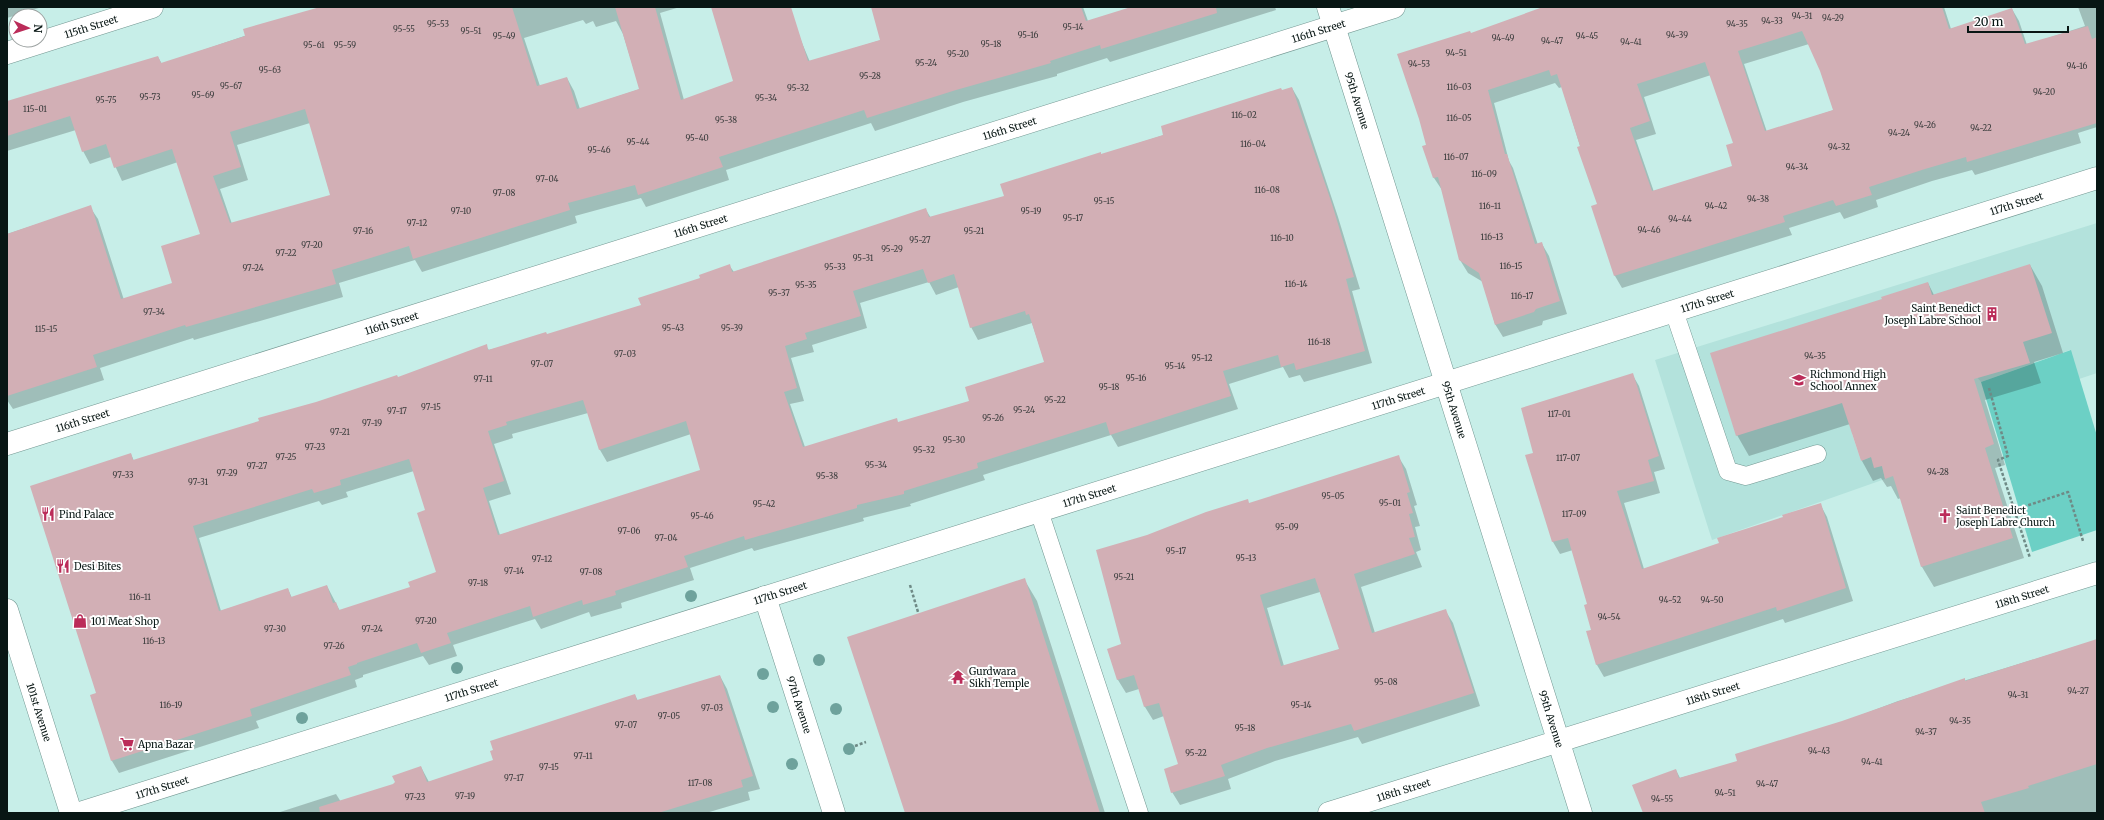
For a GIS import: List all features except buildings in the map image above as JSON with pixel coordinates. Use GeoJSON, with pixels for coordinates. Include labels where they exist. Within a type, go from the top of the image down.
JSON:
{"type":"FeatureCollection","features":[{"type":"Feature","properties":{"kind":"street","name":"115th Street"},"geometry":{"type":"LineString","coordinates":[[7,53],[152,7]]}},
{"type":"Feature","properties":{"kind":"street","name":"116th Street"},"geometry":{"type":"LineString","coordinates":[[7,444],[1330,16],[1394,7]]}},
{"type":"Feature","properties":{"kind":"street","name":"95th Avenue"},"geometry":{"type":"LineString","coordinates":[[1330,16],[1581,813]]}},
{"type":"Feature","properties":{"kind":"street","name":"117th Street"},"geometry":{"type":"LineString","coordinates":[[80,813],[2097,178]]}},
{"type":"Feature","properties":{"kind":"street","name":"118th Street"},"geometry":{"type":"LineString","coordinates":[[1329,813],[2097,573]]}},
{"type":"Feature","properties":{"kind":"street","name":"97th Avenue"},"geometry":{"type":"LineString","coordinates":[[765,597],[834,813]]}},
{"type":"Feature","properties":{"kind":"street","name":"101st Avenue"},"geometry":{"type":"LineString","coordinates":[[7,610],[71,813]]}},
{"type":"Feature","properties":{"kind":"lane"},"geometry":{"type":"LineString","coordinates":[[1674,311],[1728,472],[1746,476],[1817,454]]}},
{"type":"Feature","properties":{"kind":"lane"},"geometry":{"type":"LineString","coordinates":[[1039,511],[1139,813]]}},
{"type":"Feature","properties":{"kind":"path"},"geometry":{"type":"LineString","coordinates":[[1989,388],[2008,456],[1998,460],[2030,558]]}},
{"type":"Feature","properties":{"kind":"path"},"geometry":{"type":"LineString","coordinates":[[2014,510],[2068,492],[2083,541]]}},
{"type":"Feature","properties":{"kind":"path"},"geometry":{"type":"LineString","coordinates":[[910,585],[918,612]]}},
{"type":"Feature","properties":{"kind":"path"},"geometry":{"type":"LineString","coordinates":[[855,746],[866,742]]}},
{"type":"Feature","properties":{"kind":"shaded area","name":"Richmond High School Annex"},"geometry":{"type":"Polygon","coordinates":[[[2097,223],[2097,373],[2079,379],[2070,350],[1981,382],[1972,371],[1852,434],[1861,461],[1871,457],[1882,466],[1885,479],[1712,540],[1655,360],[2097,223]]]}},
{"type":"Feature","properties":{"kind":"shaded area"},"geometry":{"type":"Polygon","coordinates":[[[2071,350],[2097,436],[2097,530],[2032,552],[1981,382],[2071,350]]]}},
{"type":"Feature","properties":{"kind":"place","name":"Saint Benedict Joseph Labre School"},"geometry":{"type":"Point","coordinates":[1992,314]}},
{"type":"Feature","properties":{"kind":"place","name":"Richmond High School Annex"},"geometry":{"type":"Point","coordinates":[1799,380]}},
{"type":"Feature","properties":{"kind":"place","name":"Pind Palace"},"geometry":{"type":"Point","coordinates":[48,514]}},
{"type":"Feature","properties":{"kind":"place","name":"Saint Benedict Joseph Labre Church"},"geometry":{"type":"Point","coordinates":[1945,516]}},
{"type":"Feature","properties":{"kind":"place","name":"Desi Bites"},"geometry":{"type":"Point","coordinates":[63,566]}},
{"type":"Feature","properties":{"kind":"place","name":"101 Meat Shop"},"geometry":{"type":"Point","coordinates":[80,621]}},
{"type":"Feature","properties":{"kind":"place","name":"Gurdwara Sikh Temple"},"geometry":{"type":"Point","coordinates":[958,677]}},
{"type":"Feature","properties":{"kind":"place","name":"Apna Bazar"},"geometry":{"type":"Point","coordinates":[127,744]}}]}
